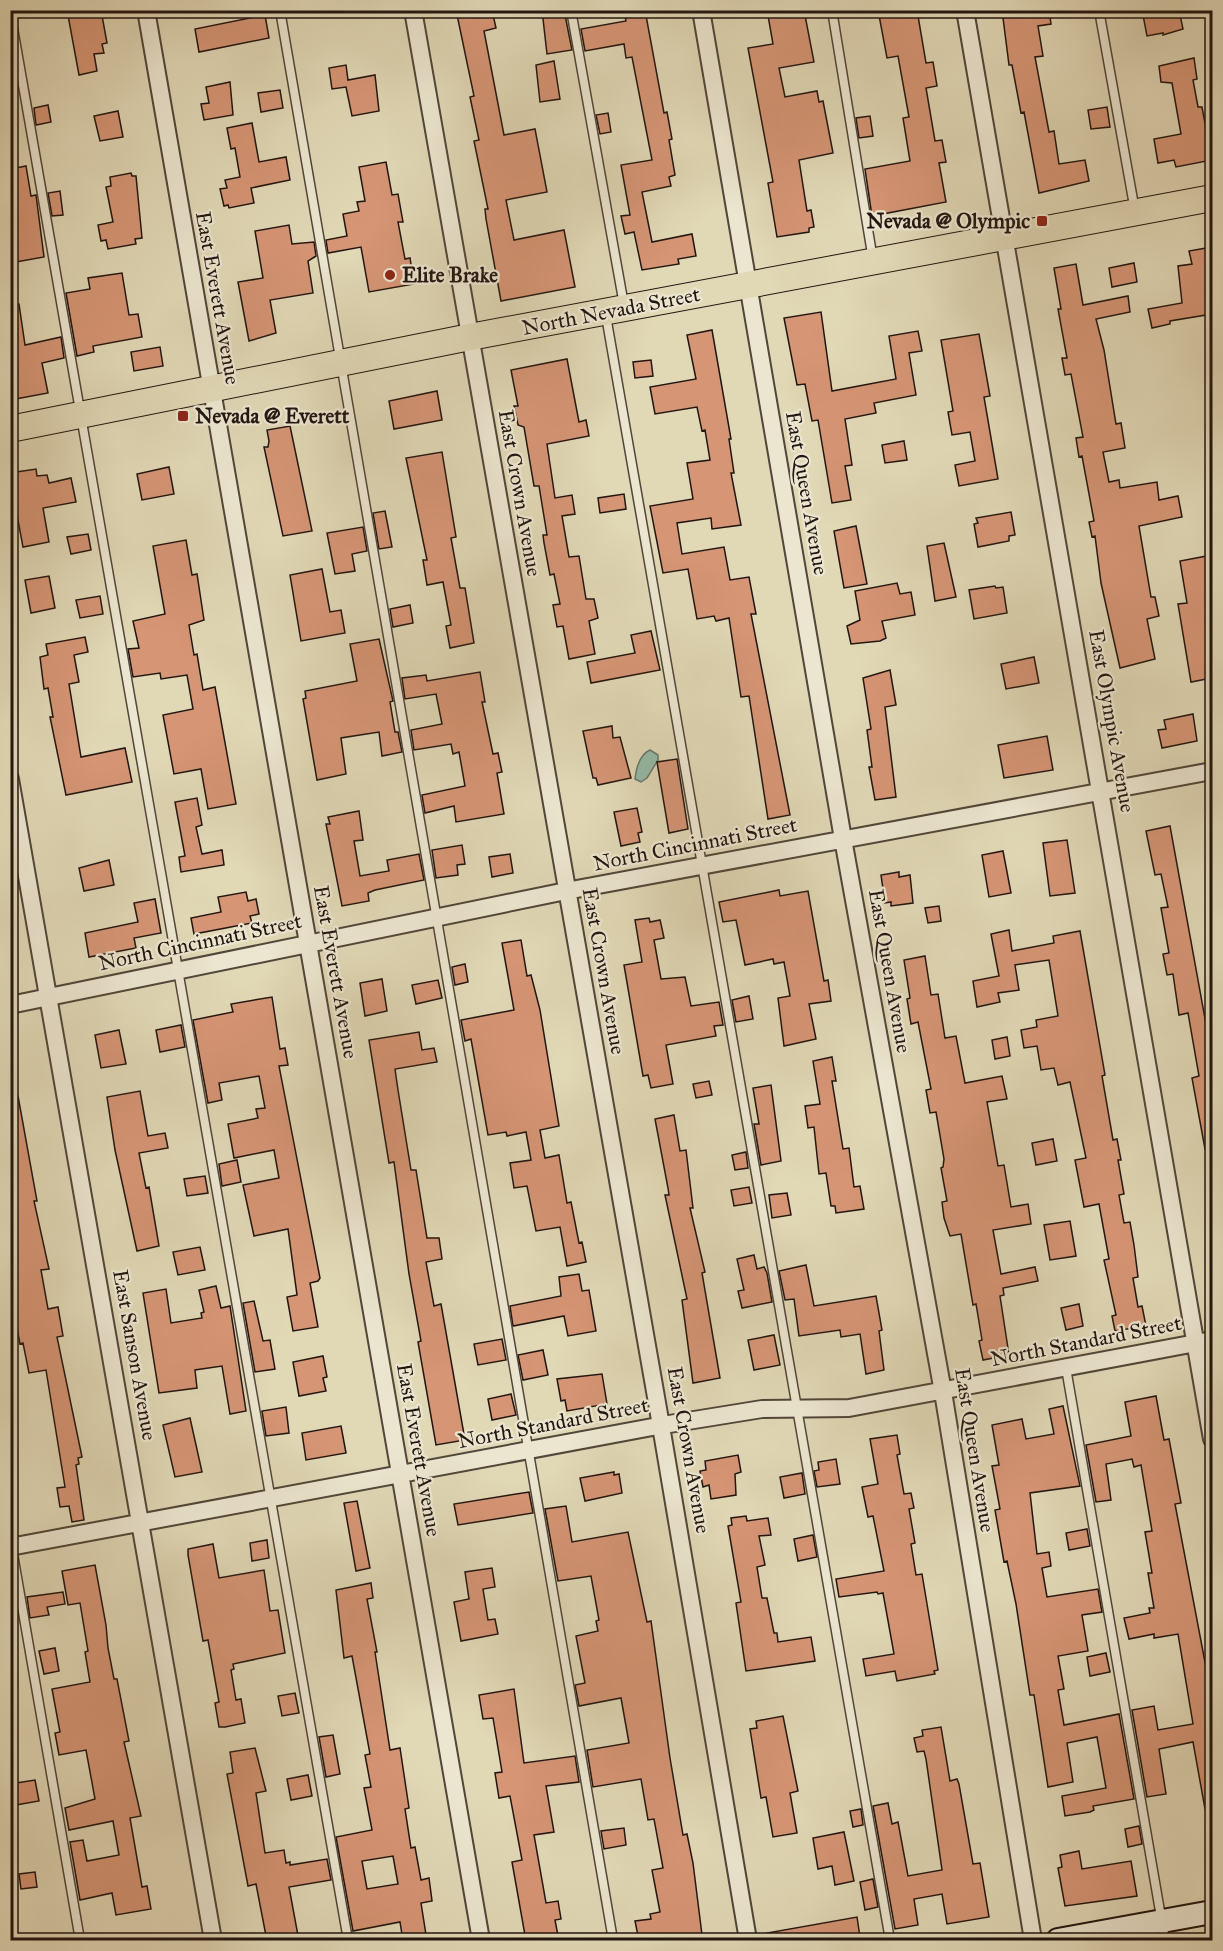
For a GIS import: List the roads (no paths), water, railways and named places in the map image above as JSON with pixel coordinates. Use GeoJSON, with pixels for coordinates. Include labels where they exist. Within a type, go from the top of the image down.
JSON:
{"type":"FeatureCollection","features":[{"type":"Feature","properties":{"kind":"main road","name":"North Nevada Street"},"geometry":{"type":"LineString","coordinates":[[10,429],[470,337],[1212,198]]}},
{"type":"Feature","properties":{"kind":"street","name":"East Everett Avenue"},"geometry":{"type":"LineString","coordinates":[[146,10],[481,1941]]}},
{"type":"Feature","properties":{"kind":"street","name":"East Crown Avenue"},"geometry":{"type":"LineString","coordinates":[[413,10],[566,891],[663,1425],[748,1941]]}},
{"type":"Feature","properties":{"kind":"street","name":"East Queen Avenue"},"geometry":{"type":"LineString","coordinates":[[701,10],[843,839],[943,1392],[1033,1941]]}},
{"type":"Feature","properties":{"kind":"street","name":"East Olympic Avenue"},"geometry":{"type":"LineString","coordinates":[[965,10],[1102,792],[1204,1341],[1212,1439]]}},
{"type":"Feature","properties":{"kind":"street","name":"North Cincinnati Street"},"geometry":{"type":"LineString","coordinates":[[10,1005],[308,942],[566,891],[1212,771]]}},
{"type":"Feature","properties":{"kind":"street","name":"East Sanson Avenue"},"geometry":{"type":"LineString","coordinates":[[10,778],[213,1941]]}},
{"type":"Feature","properties":{"kind":"street","name":"North Standard Street"},"geometry":{"type":"LineString","coordinates":[[11,1544],[401,1475],[663,1425],[762,1409],[849,1408],[1204,1341]]}},
{"type":"Feature","properties":{"kind":"street"},"geometry":{"type":"LineString","coordinates":[[1058,1941],[1163,1931],[1212,1912]]}},
{"type":"Feature","properties":{"kind":"lane"},"geometry":{"type":"LineString","coordinates":[[280,10],[613,1941]]}},
{"type":"Feature","properties":{"kind":"lane"},"geometry":{"type":"LineString","coordinates":[[571,10],[615,310],[703,866],[890,1941]]}},
{"type":"Feature","properties":{"kind":"lane"},"geometry":{"type":"LineString","coordinates":[[832,10],[873,261]]}},
{"type":"Feature","properties":{"kind":"lane"},"geometry":{"type":"LineString","coordinates":[[1099,10],[1135,213]]}},
{"type":"Feature","properties":{"kind":"lane"},"geometry":{"type":"LineString","coordinates":[[10,11],[273,1498],[348,1941]]}},
{"type":"Feature","properties":{"kind":"lane"},"geometry":{"type":"LineString","coordinates":[[1066,1368],[1163,1931]]}},
{"type":"Feature","properties":{"kind":"lane"},"geometry":{"type":"LineString","coordinates":[[11,1544],[80,1941]]}},
{"type":"Feature","properties":{"kind":"place","name":"Nevada @ Olympic"},"geometry":{"type":"Point","coordinates":[1042,221]}},
{"type":"Feature","properties":{"kind":"place","name":"Elite Brake"},"geometry":{"type":"Point","coordinates":[390,275]}},
{"type":"Feature","properties":{"kind":"place","name":"Nevada @ Everett"},"geometry":{"type":"Point","coordinates":[183,416]}}]}
